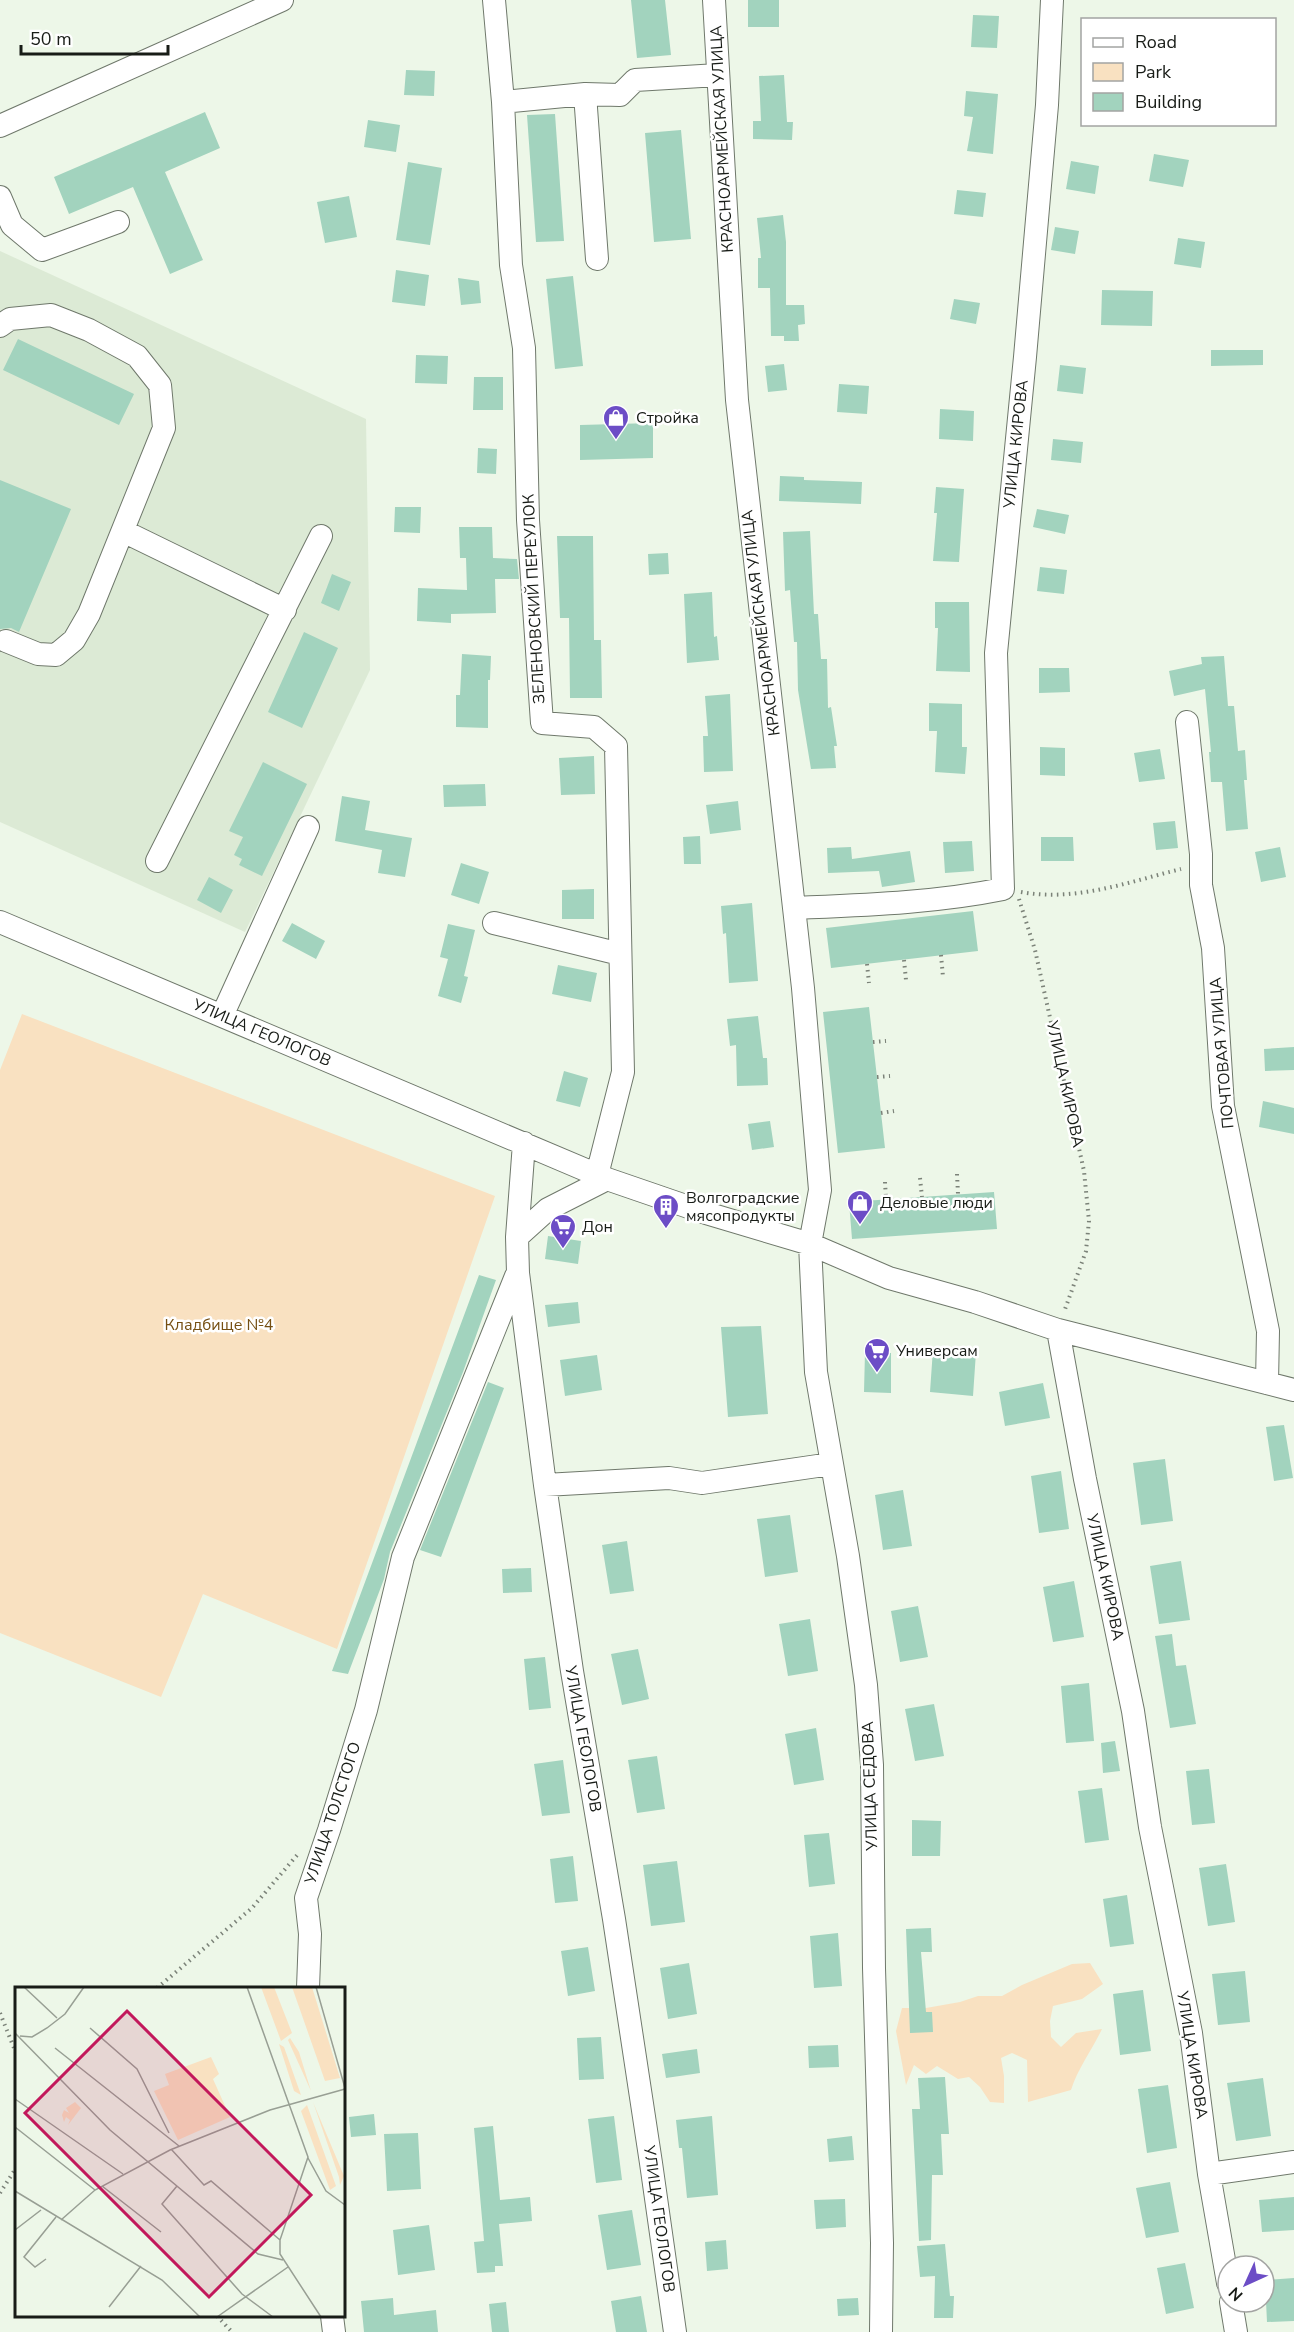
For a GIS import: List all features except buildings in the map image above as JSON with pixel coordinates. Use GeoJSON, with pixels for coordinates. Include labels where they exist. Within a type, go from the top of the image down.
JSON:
{"type":"FeatureCollection","features":[{"type":"Feature","properties":{"kind":"street"},"geometry":{"type":"LineString","coordinates":[[0,126],[282,0]]}},
{"type":"Feature","properties":{"kind":"street","name":"ЗЕЛЕНОВСКИЙ ПЕРЕУЛОК"},"geometry":{"type":"LineString","coordinates":[[494,0],[503,102],[511,265],[524,348],[528,520],[542,723],[594,727],[616,746],[622,1072],[602,1177]]}},
{"type":"Feature","properties":{"kind":"street","name":"КРАСНОАРМЕЙСКАЯ УЛИЦА"},"geometry":{"type":"LineString","coordinates":[[714,0],[737,400],[803,988],[820,1190],[810,1244]]}},
{"type":"Feature","properties":{"kind":"street","name":"УЛИЦА КИРОВА"},"geometry":{"type":"LineString","coordinates":[[794,908],[892,903],[1003,889],[996,653],[1047,105],[1052,0]]}},
{"type":"Feature","properties":{"kind":"street"},"geometry":{"type":"LineString","coordinates":[[503,102],[585,94],[620,95],[635,80],[718,75]]}},
{"type":"Feature","properties":{"kind":"street"},"geometry":{"type":"LineString","coordinates":[[585,94],[597,260]]}},
{"type":"Feature","properties":{"kind":"street"},"geometry":{"type":"LineString","coordinates":[[0,197],[12,225],[42,250],[118,222]]}},
{"type":"Feature","properties":{"kind":"street"},"geometry":{"type":"LineString","coordinates":[[0,326],[10,319],[51,315],[89,330],[137,356],[160,385],[164,428],[88,614],[74,640],[56,655],[38,654],[6,641]]}},
{"type":"Feature","properties":{"kind":"street"},"geometry":{"type":"LineString","coordinates":[[123,531],[285,610]]}},
{"type":"Feature","properties":{"kind":"street"},"geometry":{"type":"LineString","coordinates":[[157,861],[321,536]]}},
{"type":"Feature","properties":{"kind":"street","name":"ПОЧТОВАЯ УЛИЦА"},"geometry":{"type":"LineString","coordinates":[[1187,722],[1201,854],[1201,885],[1213,948],[1223,1106],[1268,1331],[1267,1383]]}},
{"type":"Feature","properties":{"kind":"street"},"geometry":{"type":"LineString","coordinates":[[222,1016],[308,827]]}},
{"type":"Feature","properties":{"kind":"street","name":"УЛИЦА ГЕОЛОГОВ"},"geometry":{"type":"LineString","coordinates":[[0,922],[602,1177],[706,1213],[810,1244],[889,1278],[975,1302],[1059,1330],[1294,1390]]}},
{"type":"Feature","properties":{"kind":"street"},"geometry":{"type":"LineString","coordinates":[[494,923],[620,954]]}},
{"type":"Feature","properties":{"kind":"street","name":"УЛИЦА ГЕОЛОГОВ"},"geometry":{"type":"LineString","coordinates":[[524,1143],[517,1237],[518,1273],[572,1671],[614,1919],[675,2332]]}},
{"type":"Feature","properties":{"kind":"street"},"geometry":{"type":"LineString","coordinates":[[517,1237],[548,1209],[602,1177]]}},
{"type":"Feature","properties":{"kind":"street","name":"УЛИЦА СЕДОВА"},"geometry":{"type":"LineString","coordinates":[[810,1244],[816,1372],[848,1556],[866,1685],[872,1766],[874,1968],[882,2243],[881,2332]]}},
{"type":"Feature","properties":{"kind":"street","name":"УЛИЦА ТОЛСТОГО"},"geometry":{"type":"LineString","coordinates":[[308,1987],[310,1934],[306,1898],[366,1710],[403,1557],[518,1273]]}},
{"type":"Feature","properties":{"kind":"street","name":"УЛИЦА КИРОВА"},"geometry":{"type":"LineString","coordinates":[[1059,1330],[1085,1479],[1133,1710],[1150,1827],[1191,2033],[1209,2174],[1223,2254]]}},
{"type":"Feature","properties":{"kind":"street"},"geometry":{"type":"LineString","coordinates":[[545,1485],[669,1478],[702,1483],[831,1464]]}},
{"type":"Feature","properties":{"kind":"street"},"geometry":{"type":"LineString","coordinates":[[1209,2174],[1294,2162]]}},
{"type":"Feature","properties":{"kind":"street"},"geometry":{"type":"LineString","coordinates":[[1233,2314],[1236,2332]]}},
{"type":"Feature","properties":{"kind":"street"},"geometry":{"type":"LineString","coordinates":[[332,2317],[334,2332]]}},
{"type":"Feature","properties":{"kind":"path","name":"УЛИЦА КИРОВА"},"geometry":{"type":"LineString","coordinates":[[1059,1330],[1086,1251],[1089,1221],[1084,1171],[1035,951],[1017,891],[1040,896],[1078,895],[1187,868],[1201,854]]}},
{"type":"Feature","properties":{"kind":"path"},"geometry":{"type":"LineString","coordinates":[[941,955],[943,977]]}},
{"type":"Feature","properties":{"kind":"path"},"geometry":{"type":"LineString","coordinates":[[904,960],[906,980]]}},
{"type":"Feature","properties":{"kind":"path"},"geometry":{"type":"LineString","coordinates":[[867,964],[868,982]]}},
{"type":"Feature","properties":{"kind":"path"},"geometry":{"type":"LineString","coordinates":[[873,1042],[886,1041]]}},
{"type":"Feature","properties":{"kind":"path"},"geometry":{"type":"LineString","coordinates":[[877,1077],[890,1076]]}},
{"type":"Feature","properties":{"kind":"path"},"geometry":{"type":"LineString","coordinates":[[881,1113],[894,1111]]}},
{"type":"Feature","properties":{"kind":"path"},"geometry":{"type":"LineString","coordinates":[[957,1174],[958,1194]]}},
{"type":"Feature","properties":{"kind":"path"},"geometry":{"type":"LineString","coordinates":[[920,1178],[922,1197]]}},
{"type":"Feature","properties":{"kind":"path"},"geometry":{"type":"LineString","coordinates":[[885,1182],[886,1199]]}},
{"type":"Feature","properties":{"kind":"path"},"geometry":{"type":"LineString","coordinates":[[159,1987],[252,1908],[301,1850]]}},
{"type":"Feature","properties":{"kind":"path"},"geometry":{"type":"LineString","coordinates":[[0,2013],[15,2050]]}},
{"type":"Feature","properties":{"kind":"path"},"geometry":{"type":"LineString","coordinates":[[0,2193],[15,2170]]}},
{"type":"Feature","properties":{"kind":"path"},"geometry":{"type":"LineString","coordinates":[[218,2317],[232,2332]]}},
{"type":"Feature","properties":{"kind":"shaded area"},"geometry":{"type":"Polygon","coordinates":[[[0,251],[366,419],[370,670],[245,932],[0,822],[0,251]]]}},
{"type":"Feature","properties":{"kind":"green space","name":"Кладбище №4"},"geometry":{"type":"Polygon","coordinates":[[[22,1014],[495,1196],[337,1649],[203,1594],[161,1697],[0,1633],[0,1070],[22,1014]]]}},
{"type":"Feature","properties":{"kind":"green space"},"geometry":{"type":"Polygon","coordinates":[[[1090,1963],[1103,1984],[1082,1999],[1053,2006],[1050,2021],[1051,2037],[1061,2047],[1076,2033],[1102,2029],[1077,2074],[1071,2090],[1028,2102],[1027,2060],[1012,2053],[1001,2058],[1004,2103],[990,2102],[980,2087],[969,2077],[958,2079],[937,2066],[926,2074],[914,2065],[906,2085],[896,2031],[902,2008],[926,2008],[978,1996],[1002,1996],[1072,1964],[1090,1963]]]}},
{"type":"Feature","properties":{"kind":"place","name":"Стройка"},"geometry":{"type":"Point","coordinates":[616,441]}},
{"type":"Feature","properties":{"kind":"place","name":"Деловые люди"},"geometry":{"type":"Point","coordinates":[860,1226]}},
{"type":"Feature","properties":{"kind":"place","name":"Волгоградские мясопродукты"},"geometry":{"type":"Point","coordinates":[666,1230]}},
{"type":"Feature","properties":{"kind":"place","name":"Дон"},"geometry":{"type":"Point","coordinates":[563,1250]}},
{"type":"Feature","properties":{"kind":"place","name":"Универсам"},"geometry":{"type":"Point","coordinates":[877,1374]}}]}
